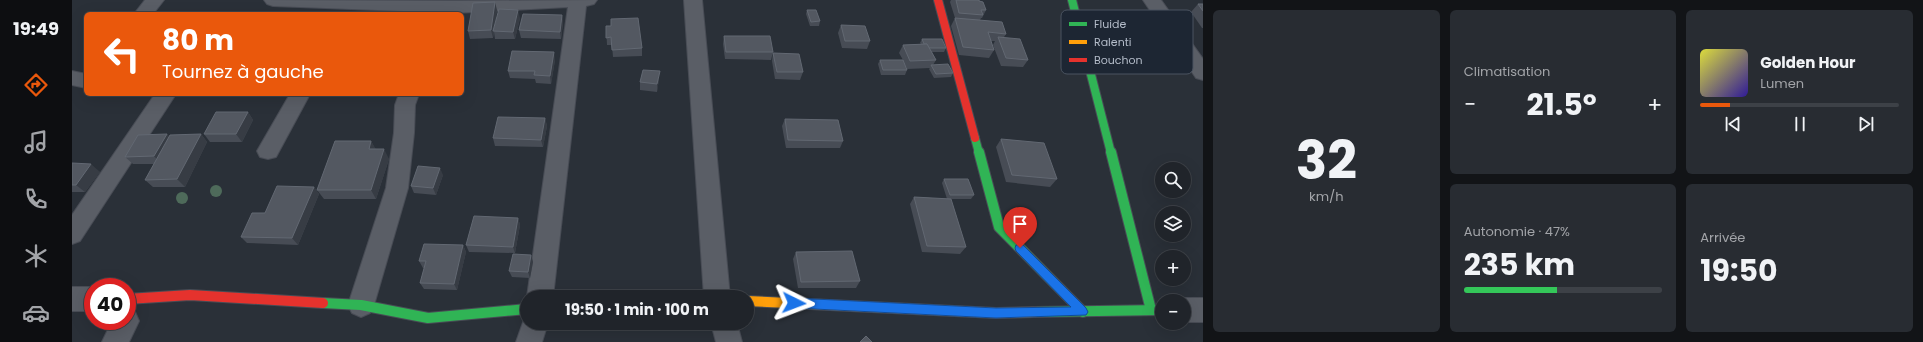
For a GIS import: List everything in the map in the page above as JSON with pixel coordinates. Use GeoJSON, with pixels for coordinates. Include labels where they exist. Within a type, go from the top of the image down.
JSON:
{"type":"FeatureCollection","features":[{"type":"Feature","properties":{"kind":"street"},"geometry":{"type":"LineString","coordinates":[[144,12],[155,0]]}},
{"type":"Feature","properties":{"kind":"street"},"geometry":{"type":"LineString","coordinates":[[273,0],[351,6],[456,7],[583,0],[541,290]]}},
{"type":"Feature","properties":{"kind":"street"},"geometry":{"type":"LineString","coordinates":[[692,0],[716,290]]}},
{"type":"Feature","properties":{"kind":"street"},"geometry":{"type":"LineString","coordinates":[[938,0],[999,227],[1083,312]]}},
{"type":"Feature","properties":{"kind":"street"},"geometry":{"type":"LineString","coordinates":[[1072,0],[1075,10]]}},
{"type":"Feature","properties":{"kind":"street"},"geometry":{"type":"LineString","coordinates":[[1152,0],[1159,10]]}},
{"type":"Feature","properties":{"kind":"street"},"geometry":{"type":"LineString","coordinates":[[1193,59],[1203,73]]}},
{"type":"Feature","properties":{"kind":"street"},"geometry":{"type":"LineString","coordinates":[[1091,74],[1151,310]]}},
{"type":"Feature","properties":{"kind":"street"},"geometry":{"type":"LineString","coordinates":[[72,78],[84,81]]}},
{"type":"Feature","properties":{"kind":"street"},"geometry":{"type":"LineString","coordinates":[[72,234],[165,96]]}},
{"type":"Feature","properties":{"kind":"street"},"geometry":{"type":"LineString","coordinates":[[268,151],[299,96]]}},
{"type":"Feature","properties":{"kind":"street"},"geometry":{"type":"LineString","coordinates":[[360,305],[397,188],[404,133],[405,105],[408,96]]}},
{"type":"Feature","properties":{"kind":"street"},"geometry":{"type":"LineString","coordinates":[[136,308],[190,295],[360,305],[428,318],[520,310]]}},
{"type":"Feature","properties":{"kind":"street"},"geometry":{"type":"LineString","coordinates":[[72,299],[84,299]]}},
{"type":"Feature","properties":{"kind":"street"},"geometry":{"type":"LineString","coordinates":[[754,301],[996,313],[1155,310]]}},
{"type":"Feature","properties":{"kind":"street"},"geometry":{"type":"LineString","coordinates":[[1191,310],[1203,310]]}},
{"type":"Feature","properties":{"kind":"street"},"geometry":{"type":"LineString","coordinates":[[115,342],[121,330]]}},
{"type":"Feature","properties":{"kind":"street"},"geometry":{"type":"LineString","coordinates":[[529,342],[533,330]]}},
{"type":"Feature","properties":{"kind":"street"},"geometry":{"type":"LineString","coordinates":[[726,330],[729,342]]}},
{"type":"Feature","properties":{"kind":"building"},"geometry":{"type":"Polygon","coordinates":[[[956,0],[979,0],[983,2],[986,10],[981,10],[983,15],[959,13],[956,0]]]}},
{"type":"Feature","properties":{"kind":"building"},"geometry":{"type":"Polygon","coordinates":[[[495,2],[491,30],[468,31],[473,3],[495,2]]]}},
{"type":"Feature","properties":{"kind":"building"},"geometry":{"type":"Polygon","coordinates":[[[1198,4],[1203,4],[1203,11],[1198,4]]]}},
{"type":"Feature","properties":{"kind":"building"},"geometry":{"type":"Polygon","coordinates":[[[499,9],[518,10],[513,32],[493,31],[499,9]]]}},
{"type":"Feature","properties":{"kind":"building"},"geometry":{"type":"Polygon","coordinates":[[[807,10],[816,10],[820,21],[811,22],[807,10]]]}},
{"type":"Feature","properties":{"kind":"building"},"geometry":{"type":"Polygon","coordinates":[[[523,14],[562,15],[560,32],[519,30],[523,14]]]}},
{"type":"Feature","properties":{"kind":"building"},"geometry":{"type":"Polygon","coordinates":[[[638,18],[642,48],[612,50],[611,37],[606,38],[606,26],[611,26],[611,19],[638,18]]]}},
{"type":"Feature","properties":{"kind":"building"},"geometry":{"type":"Polygon","coordinates":[[[955,18],[1002,22],[1006,34],[988,32],[994,50],[963,47],[955,18]]]}},
{"type":"Feature","properties":{"kind":"building"},"geometry":{"type":"Polygon","coordinates":[[[841,25],[865,26],[870,41],[845,41],[841,25]]]}},
{"type":"Feature","properties":{"kind":"building"},"geometry":{"type":"Polygon","coordinates":[[[724,36],[770,36],[773,52],[726,52],[724,36]]]}},
{"type":"Feature","properties":{"kind":"building"},"geometry":{"type":"Polygon","coordinates":[[[998,37],[1020,39],[1028,60],[1006,58],[998,37]]]}},
{"type":"Feature","properties":{"kind":"building"},"geometry":{"type":"Polygon","coordinates":[[[922,39],[942,39],[946,48],[929,48],[927,44],[924,44],[922,39]]]}},
{"type":"Feature","properties":{"kind":"building"},"geometry":{"type":"Polygon","coordinates":[[[927,44],[936,60],[910,61],[903,45],[927,44]]]}},
{"type":"Feature","properties":{"kind":"building"},"geometry":{"type":"Polygon","coordinates":[[[512,51],[554,52],[550,76],[534,75],[535,71],[508,71],[512,51]]]}},
{"type":"Feature","properties":{"kind":"building"},"geometry":{"type":"Polygon","coordinates":[[[773,53],[799,54],[803,72],[777,72],[773,53]]]}},
{"type":"Feature","properties":{"kind":"building"},"geometry":{"type":"Polygon","coordinates":[[[880,60],[903,60],[907,70],[883,70],[880,60]]]}},
{"type":"Feature","properties":{"kind":"building"},"geometry":{"type":"Polygon","coordinates":[[[948,64],[953,73],[936,74],[931,65],[948,64]]]}},
{"type":"Feature","properties":{"kind":"building"},"geometry":{"type":"Polygon","coordinates":[[[643,70],[660,71],[657,84],[640,82],[643,70]]]}},
{"type":"Feature","properties":{"kind":"building"},"geometry":{"type":"Polygon","coordinates":[[[216,112],[248,112],[236,134],[204,134],[216,112]]]}},
{"type":"Feature","properties":{"kind":"building"},"geometry":{"type":"Polygon","coordinates":[[[498,117],[545,118],[541,140],[493,138],[498,117]]]}},
{"type":"Feature","properties":{"kind":"building"},"geometry":{"type":"Polygon","coordinates":[[[785,119],[838,120],[843,141],[788,140],[785,119]]]}},
{"type":"Feature","properties":{"kind":"building"},"geometry":{"type":"Polygon","coordinates":[[[167,134],[154,156],[125,157],[138,135],[167,134]]]}},
{"type":"Feature","properties":{"kind":"building"},"geometry":{"type":"Polygon","coordinates":[[[201,134],[177,179],[145,180],[170,135],[201,134]]]}},
{"type":"Feature","properties":{"kind":"building"},"geometry":{"type":"Polygon","coordinates":[[[1001,139],[1044,143],[1057,179],[1012,175],[1001,139]]]}},
{"type":"Feature","properties":{"kind":"building"},"geometry":{"type":"Polygon","coordinates":[[[335,141],[371,141],[369,149],[384,149],[371,190],[317,190],[335,141]]]}},
{"type":"Feature","properties":{"kind":"building"},"geometry":{"type":"Polygon","coordinates":[[[72,163],[91,164],[76,185],[72,185],[72,163]]]}},
{"type":"Feature","properties":{"kind":"building"},"geometry":{"type":"Polygon","coordinates":[[[418,166],[440,168],[433,188],[411,186],[418,166]]]}},
{"type":"Feature","properties":{"kind":"building"},"geometry":{"type":"Polygon","coordinates":[[[944,179],[968,179],[974,195],[950,195],[944,179]]]}},
{"type":"Feature","properties":{"kind":"building"},"geometry":{"type":"Polygon","coordinates":[[[277,186],[314,187],[292,238],[241,237],[252,213],[265,213],[277,186]]]}},
{"type":"Feature","properties":{"kind":"building"},"geometry":{"type":"Polygon","coordinates":[[[914,197],[951,199],[966,247],[927,246],[914,197]]]}},
{"type":"Feature","properties":{"kind":"building"},"geometry":{"type":"Polygon","coordinates":[[[474,216],[518,218],[513,247],[466,245],[474,216]]]}},
{"type":"Feature","properties":{"kind":"building"},"geometry":{"type":"Polygon","coordinates":[[[424,244],[463,245],[454,284],[420,283],[426,261],[419,261],[424,244]]]}},
{"type":"Feature","properties":{"kind":"building"},"geometry":{"type":"Polygon","coordinates":[[[852,251],[860,281],[801,282],[796,252],[852,251]]]}},
{"type":"Feature","properties":{"kind":"building"},"geometry":{"type":"Polygon","coordinates":[[[513,254],[531,255],[528,272],[509,271],[513,254]]]}},
{"type":"Feature","properties":{"kind":"building"},"geometry":{"type":"Polygon","coordinates":[[[866,336],[872,342],[860,342],[866,336]]]}},
{"type":"Feature","properties":{"kind":"traffic: fast"},"geometry":{"type":"LineString","coordinates":[[1072,0],[1075,10]]}},
{"type":"Feature","properties":{"kind":"traffic: fast"},"geometry":{"type":"LineString","coordinates":[[1091,74],[1151,310]]}},
{"type":"Feature","properties":{"kind":"traffic: fast"},"geometry":{"type":"LineString","coordinates":[[975,138],[999,227],[1083,312]]}},
{"type":"Feature","properties":{"kind":"traffic: fast"},"geometry":{"type":"LineString","coordinates":[[323,303],[361,305],[428,318],[520,310]]}},
{"type":"Feature","properties":{"kind":"traffic: fast"},"geometry":{"type":"LineString","coordinates":[[1034,312],[1155,310]]}},
{"type":"Feature","properties":{"kind":"traffic: slow"},"geometry":{"type":"LineString","coordinates":[[754,301],[996,313],[1034,312]]}},
{"type":"Feature","properties":{"kind":"traffic: jam"},"geometry":{"type":"LineString","coordinates":[[938,0],[975,138]]}},
{"type":"Feature","properties":{"kind":"traffic: jam"},"geometry":{"type":"LineString","coordinates":[[136,298],[190,295],[323,303]]}},
{"type":"Feature","properties":{"kind":"route"},"geometry":{"type":"LineString","coordinates":[[794,303],[996,313],[1083,312],[1020,248]]}}]}
